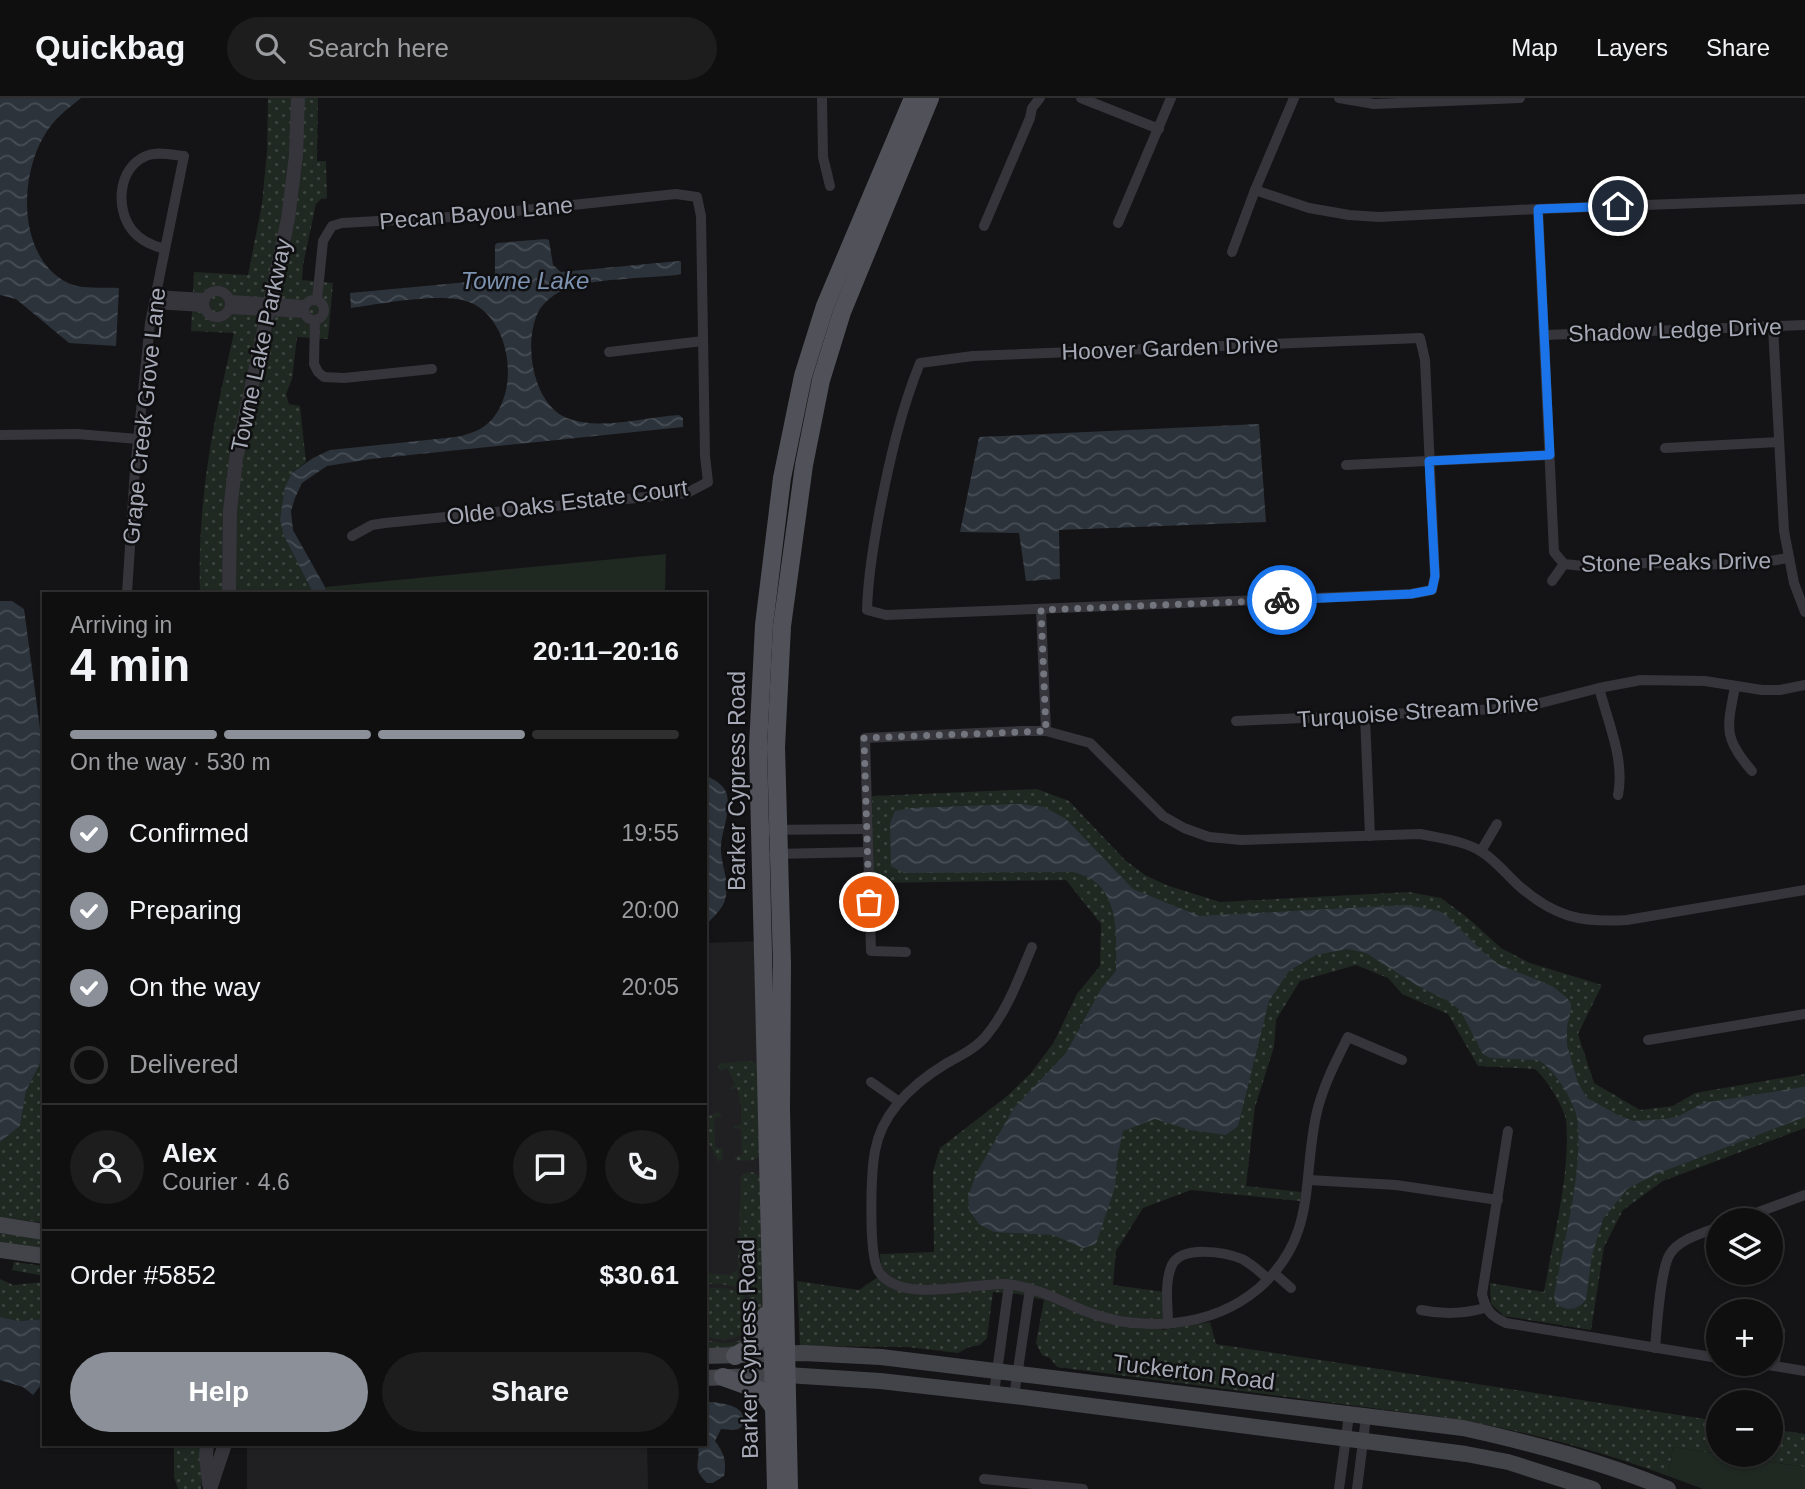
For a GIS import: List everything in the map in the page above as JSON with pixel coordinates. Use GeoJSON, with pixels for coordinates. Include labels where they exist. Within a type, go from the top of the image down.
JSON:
{"type":"FeatureCollection","features":[{"type":"Feature","properties":{"kind":"main road","name":"Barker Cypress Road"},"geometry":{"type":"LineString","coordinates":[[874,212],[913,98]]}},
{"type":"Feature","properties":{"kind":"main road","name":"Barker Cypress Road"},"geometry":{"type":"LineString","coordinates":[[789,1489],[780,1354],[782,964],[779,854],[769,830],[758,747],[764,625],[795,462],[803,376],[821,317],[930,98]]}},
{"type":"Feature","properties":{"kind":"main road","name":"Barker Cypress Road"},"geometry":{"type":"LineString","coordinates":[[769,830],[761,854],[772,1288],[780,1354]]}},
{"type":"Feature","properties":{"kind":"main road"},"geometry":{"type":"LineString","coordinates":[[766,1055],[774,1058],[775,1102],[782,1135]]}},
{"type":"Feature","properties":{"kind":"main road"},"geometry":{"type":"LineString","coordinates":[[6,1226],[42,1232]]}},
{"type":"Feature","properties":{"kind":"main road"},"geometry":{"type":"LineString","coordinates":[[4,1250],[42,1256]]}},
{"type":"Feature","properties":{"kind":"main road"},"geometry":{"type":"LineString","coordinates":[[735,1356],[749,1348],[762,1335],[772,1288]]}},
{"type":"Feature","properties":{"kind":"main road","name":"Tuckerton Road"},"geometry":{"type":"LineString","coordinates":[[707,1356],[780,1354],[881,1357],[1463,1428],[1547,1447],[1628,1472],[1668,1489]]}},
{"type":"Feature","properties":{"kind":"main road","name":"Barker Cypress Road"},"geometry":{"type":"LineString","coordinates":[[776,1489],[774,1408],[781,1376]]}},
{"type":"Feature","properties":{"kind":"main road","name":"Tuckerton Road"},"geometry":{"type":"LineString","coordinates":[[714,1378],[781,1376],[880,1381],[994,1393],[1508,1462],[1593,1489]]}},
{"type":"Feature","properties":{"kind":"main road"},"geometry":{"type":"LineString","coordinates":[[714,1378],[762,1391],[774,1408]]}},
{"type":"Feature","properties":{"kind":"street"},"geometry":{"type":"LineString","coordinates":[[298,98],[305,98]]}},
{"type":"Feature","properties":{"kind":"street","name":"Towne Lake Parkway"},"geometry":{"type":"LineString","coordinates":[[229,592],[230,511],[236,459],[293,188],[298,98]]}},
{"type":"Feature","properties":{"kind":"street"},"geometry":{"type":"LineString","coordinates":[[822,98],[823,157],[830,186]]}},
{"type":"Feature","properties":{"kind":"street"},"geometry":{"type":"LineString","coordinates":[[985,226],[1032,108],[1040,98]]}},
{"type":"Feature","properties":{"kind":"street"},"geometry":{"type":"LineString","coordinates":[[1081,98],[1159,129]]}},
{"type":"Feature","properties":{"kind":"street"},"geometry":{"type":"LineString","coordinates":[[1118,223],[1171,98]]}},
{"type":"Feature","properties":{"kind":"street"},"geometry":{"type":"LineString","coordinates":[[1232,253],[1294,98]]}},
{"type":"Feature","properties":{"kind":"street"},"geometry":{"type":"LineString","coordinates":[[1339,98],[1374,104],[1520,98]]}},
{"type":"Feature","properties":{"kind":"street","name":"Grape Creek Grove Lane"},"geometry":{"type":"LineString","coordinates":[[127,592],[130,525],[154,300],[165,248],[184,156],[148,155],[134,163],[122,184],[121,209],[132,231],[153,246],[165,248]]}},
{"type":"Feature","properties":{"kind":"street"},"geometry":{"type":"LineString","coordinates":[[1255,190],[1309,208],[1379,218],[1805,199]]}},
{"type":"Feature","properties":{"kind":"street","name":"Pecan Bayou Lane"},"geometry":{"type":"LineString","coordinates":[[315,320],[320,319],[325,311],[324,306],[317,300],[323,241],[332,226],[342,223],[469,216],[676,194],[697,197]]}},
{"type":"Feature","properties":{"kind":"street","name":"Olde Oaks Estate Court"},"geometry":{"type":"LineString","coordinates":[[352,536],[372,525],[385,523],[687,493],[708,482],[705,456],[701,216],[697,197]]}},
{"type":"Feature","properties":{"kind":"street"},"geometry":{"type":"LineString","coordinates":[[1538,209],[1555,552],[1564,564],[1552,581]]}},
{"type":"Feature","properties":{"kind":"street"},"geometry":{"type":"LineString","coordinates":[[203,303],[212,293],[218,292],[230,304],[304,309],[317,300]]}},
{"type":"Feature","properties":{"kind":"street"},"geometry":{"type":"LineString","coordinates":[[154,300],[203,303]]}},
{"type":"Feature","properties":{"kind":"street"},"geometry":{"type":"LineString","coordinates":[[203,303],[206,312],[216,316],[221,316],[230,304]]}},
{"type":"Feature","properties":{"kind":"street"},"geometry":{"type":"LineString","coordinates":[[304,309],[315,320],[313,351],[318,372],[332,378],[432,369]]}},
{"type":"Feature","properties":{"kind":"street","name":"Shadow Ledge Drive"},"geometry":{"type":"LineString","coordinates":[[1545,335],[1805,325]]}},
{"type":"Feature","properties":{"kind":"street"},"geometry":{"type":"LineString","coordinates":[[1773,327],[1782,505],[1788,558],[1805,612]]}},
{"type":"Feature","properties":{"kind":"street","name":"Hoover Garden Drive"},"geometry":{"type":"LineString","coordinates":[[1041,610],[886,615],[867,610],[867,590],[888,469],[903,408],[920,363],[987,356],[1420,338],[1426,360],[1429,461]]}},
{"type":"Feature","properties":{"kind":"street"},"geometry":{"type":"LineString","coordinates":[[609,352],[703,341]]}},
{"type":"Feature","properties":{"kind":"street"},"geometry":{"type":"LineString","coordinates":[[0,435],[77,434],[138,439]]}},
{"type":"Feature","properties":{"kind":"street"},"geometry":{"type":"LineString","coordinates":[[1665,447],[1779,442]]}},
{"type":"Feature","properties":{"kind":"street"},"geometry":{"type":"LineString","coordinates":[[1346,465],[1550,455]]}},
{"type":"Feature","properties":{"kind":"street"},"geometry":{"type":"LineString","coordinates":[[1046,731],[1041,610],[1411,594],[1432,590],[1435,576],[1429,461]]}},
{"type":"Feature","properties":{"kind":"street","name":"Stone Peaks Drive"},"geometry":{"type":"LineString","coordinates":[[1564,564],[1746,565],[1788,558]]}},
{"type":"Feature","properties":{"kind":"street","name":"Turquoise Stream Drive"},"geometry":{"type":"LineString","coordinates":[[1236,721],[1521,708],[1641,680],[1705,681],[1762,690],[1805,685]]}},
{"type":"Feature","properties":{"kind":"street"},"geometry":{"type":"LineString","coordinates":[[1735,687],[1729,736],[1735,752],[1752,771]]}},
{"type":"Feature","properties":{"kind":"street"},"geometry":{"type":"LineString","coordinates":[[1599,688],[1621,778],[1618,795]]}},
{"type":"Feature","properties":{"kind":"street"},"geometry":{"type":"LineString","coordinates":[[1365,716],[1370,836]]}},
{"type":"Feature","properties":{"kind":"street"},"geometry":{"type":"LineString","coordinates":[[906,952],[871,951],[864,738],[1046,731],[1090,743],[1163,816],[1184,828],[1209,837],[1241,841],[1420,834],[1449,840],[1481,851],[1535,900],[1556,912],[1578,919],[1598,922],[1628,920],[1805,890]]}},
{"type":"Feature","properties":{"kind":"street"},"geometry":{"type":"LineString","coordinates":[[1481,851],[1497,824]]}},
{"type":"Feature","properties":{"kind":"street"},"geometry":{"type":"LineString","coordinates":[[769,830],[867,829]]}},
{"type":"Feature","properties":{"kind":"street"},"geometry":{"type":"LineString","coordinates":[[761,854],[868,852]]}},
{"type":"Feature","properties":{"kind":"street"},"geometry":{"type":"LineString","coordinates":[[1032,947],[1010,1000],[986,1037],[972,1049],[928,1075],[898,1101],[876,1147],[872,1172],[874,1260],[879,1273],[890,1282],[903,1287],[933,1291],[993,1284],[1020,1286],[1104,1317],[1152,1324],[1186,1322],[1217,1313],[1246,1298],[1271,1276],[1298,1231],[1305,1212],[1316,1114],[1348,1037],[1402,1060]]}},
{"type":"Feature","properties":{"kind":"street"},"geometry":{"type":"LineString","coordinates":[[1648,1040],[1805,1014]]}},
{"type":"Feature","properties":{"kind":"street"},"geometry":{"type":"LineString","coordinates":[[871,1082],[898,1101]]}},
{"type":"Feature","properties":{"kind":"street"},"geometry":{"type":"LineString","coordinates":[[1508,1131],[1482,1294],[1485,1308],[1493,1317],[1506,1323],[1706,1355]]}},
{"type":"Feature","properties":{"kind":"street"},"geometry":{"type":"LineString","coordinates":[[1309,1180],[1395,1185],[1498,1200]]}},
{"type":"Feature","properties":{"kind":"street"},"geometry":{"type":"LineString","coordinates":[[1770,1208],[1805,1195]]}},
{"type":"Feature","properties":{"kind":"street"},"geometry":{"type":"LineString","coordinates":[[1655,1348],[1663,1280],[1670,1253],[1683,1242],[1706,1232]]}},
{"type":"Feature","properties":{"kind":"street"},"geometry":{"type":"LineString","coordinates":[[1168,1324],[1168,1279],[1172,1264],[1180,1255],[1191,1251],[1231,1256],[1249,1263],[1291,1288]]}},
{"type":"Feature","properties":{"kind":"street"},"geometry":{"type":"LineString","coordinates":[[994,1393],[1005,1317],[1020,1286]]}},
{"type":"Feature","properties":{"kind":"street"},"geometry":{"type":"LineString","coordinates":[[1014,1396],[1025,1320],[1020,1286]]}},
{"type":"Feature","properties":{"kind":"street"},"geometry":{"type":"LineString","coordinates":[[1422,1310],[1443,1314],[1466,1313],[1485,1308]]}},
{"type":"Feature","properties":{"kind":"street"},"geometry":{"type":"LineString","coordinates":[[1005,1317],[1025,1320]]}},
{"type":"Feature","properties":{"kind":"street"},"geometry":{"type":"LineString","coordinates":[[1001,1342],[1021,1346]]}},
{"type":"Feature","properties":{"kind":"street"},"geometry":{"type":"LineString","coordinates":[[1783,1367],[1805,1371]]}},
{"type":"Feature","properties":{"kind":"street"},"geometry":{"type":"LineString","coordinates":[[1341,1488],[1349,1415]]}},
{"type":"Feature","properties":{"kind":"street"},"geometry":{"type":"LineString","coordinates":[[1356,1489],[1366,1417]]}},
{"type":"Feature","properties":{"kind":"street"},"geometry":{"type":"LineString","coordinates":[[207,1446],[210,1489]]}},
{"type":"Feature","properties":{"kind":"street"},"geometry":{"type":"LineString","coordinates":[[210,1489],[224,1446]]}},
{"type":"Feature","properties":{"kind":"street"},"geometry":{"type":"LineString","coordinates":[[1342,1467],[1359,1470]]}},
{"type":"Feature","properties":{"kind":"street"},"geometry":{"type":"LineString","coordinates":[[984,1479],[1083,1489]]}},
{"type":"Feature","properties":{"kind":"shaded area"},"geometry":{"type":"Polygon","coordinates":[[[268,98],[318,98],[317,161],[326,161],[327,198],[316,204],[302,280],[333,283],[328,339],[297,337],[292,379],[286,394],[289,404],[300,406],[306,462],[292,473],[284,536],[312,592],[200,592],[201,526],[208,462],[234,333],[191,331],[194,272],[248,275],[262,204],[268,98]]]}},
{"type":"Feature","properties":{"kind":"shaded area"},"geometry":{"type":"Polygon","coordinates":[[[666,554],[665,592],[326,592],[325,587],[666,554]]]}},
{"type":"Feature","properties":{"kind":"shaded area"},"geometry":{"type":"Polygon","coordinates":[[[1037,789],[1069,801],[1125,860],[1145,875],[1166,885],[1220,902],[1409,892],[1441,898],[1501,948],[1530,963],[1602,985],[1578,1034],[1594,1083],[1640,1110],[1673,1106],[1695,1093],[1805,1074],[1805,1128],[1663,1181],[1623,1210],[1604,1247],[1591,1330],[1504,1316],[1491,1304],[1490,1283],[1544,1292],[1566,1161],[1566,1120],[1562,1108],[1549,1085],[1535,1069],[1478,1066],[1448,1014],[1402,994],[1388,978],[1356,965],[1300,981],[1276,1020],[1274,1047],[1255,1107],[1246,1186],[1301,1192],[1300,1201],[1191,1190],[1143,1208],[1116,1251],[1113,1285],[1165,1292],[1162,1330],[1210,1322],[1216,1344],[1706,1419],[1706,1452],[1673,1447],[1668,1476],[1560,1442],[1449,1418],[1057,1367],[1050,1358],[1042,1355],[1036,1343],[1044,1300],[1018,1294],[993,1292],[987,1338],[980,1345],[958,1353],[908,1347],[800,1346],[797,1281],[859,1290],[885,1272],[881,1266],[880,1254],[934,1252],[933,1171],[940,1148],[1006,1097],[1031,1073],[1054,1042],[1077,994],[1100,966],[1101,924],[1066,880],[873,883],[872,796],[1037,789]]]}},
{"type":"Feature","properties":{"kind":"shaded area"},"geometry":{"type":"Polygon","coordinates":[[[760,941],[764,1180],[763,1319],[754,1341],[707,1349],[707,943],[760,941]]]}},
{"type":"Feature","properties":{"kind":"shaded area"},"geometry":{"type":"Polygon","coordinates":[[[42,1060],[42,1223],[7,1218],[4,1234],[42,1238],[42,1251],[0,1256],[0,1142],[20,1126],[26,1091],[42,1060]]]}},
{"type":"Feature","properties":{"kind":"shaded area"},"geometry":{"type":"Polygon","coordinates":[[[751,1061],[760,1065],[761,1156],[753,1160],[737,1161],[734,1157],[742,1155],[741,1129],[733,1126],[741,1125],[741,1106],[737,1088],[729,1090],[735,1084],[727,1068],[720,1071],[718,1066],[720,1063],[751,1061]]]}},
{"type":"Feature","properties":{"kind":"shaded area"},"geometry":{"type":"Polygon","coordinates":[[[718,1112],[722,1116],[714,1118],[715,1147],[723,1149],[722,1160],[719,1162],[707,1140],[707,1117],[718,1112]]]}},
{"type":"Feature","properties":{"kind":"shaded area"},"geometry":{"type":"Polygon","coordinates":[[[752,1172],[760,1176],[762,1320],[756,1337],[750,1332],[753,1310],[738,1265],[741,1177],[752,1172]]]}},
{"type":"Feature","properties":{"kind":"shaded area"},"geometry":{"type":"Polygon","coordinates":[[[14,1262],[42,1266],[42,1276],[12,1270],[14,1262]]]}},
{"type":"Feature","properties":{"kind":"shaded area"},"geometry":{"type":"Polygon","coordinates":[[[737,1270],[741,1288],[707,1284],[707,1273],[730,1275],[737,1270]]]}},
{"type":"Feature","properties":{"kind":"shaded area"},"geometry":{"type":"Polygon","coordinates":[[[0,1279],[13,1285],[42,1282],[42,1319],[18,1321],[0,1317],[0,1279]]]}},
{"type":"Feature","properties":{"kind":"shaded area"},"geometry":{"type":"Polygon","coordinates":[[[707,1288],[742,1291],[749,1314],[748,1324],[738,1336],[718,1339],[707,1337],[707,1288]]]}},
{"type":"Feature","properties":{"kind":"shaded area"},"geometry":{"type":"Polygon","coordinates":[[[748,1334],[755,1339],[740,1348],[707,1349],[707,1340],[722,1343],[743,1338],[748,1334]]]}},
{"type":"Feature","properties":{"kind":"shaded area"},"geometry":{"type":"Polygon","coordinates":[[[1783,1431],[1805,1434],[1805,1467],[1783,1464],[1783,1431]]]}},
{"type":"Feature","properties":{"kind":"shaded area"},"geometry":{"type":"Polygon","coordinates":[[[174,1446],[203,1446],[201,1489],[178,1489],[174,1477],[174,1446]]]}},
{"type":"Feature","properties":{"kind":"shaded area"},"geometry":{"type":"Polygon","coordinates":[[[247,1446],[647,1446],[648,1489],[247,1489],[247,1446]]]}},
{"type":"Feature","properties":{"kind":"shaded area"},"geometry":{"type":"Polygon","coordinates":[[[1673,1447],[1706,1452],[1706,1467],[1783,1467],[1783,1464],[1805,1467],[1805,1489],[1703,1489],[1668,1476],[1673,1447]]]}},
{"type":"Feature","properties":{"kind":"water"},"geometry":{"type":"Polygon","coordinates":[[[0,98],[81,98],[51,125],[36,153],[27,194],[28,215],[31,235],[50,270],[72,285],[119,288],[116,346],[69,343],[16,299],[0,295],[0,98]]]}},
{"type":"Feature","properties":{"kind":"water","name":"Towne Lake"},"geometry":{"type":"Polygon","coordinates":[[[549,240],[553,265],[561,272],[681,262],[681,274],[587,283],[558,293],[540,309],[535,322],[531,353],[538,385],[545,399],[555,411],[567,418],[580,422],[608,423],[679,415],[683,418],[683,427],[371,459],[327,466],[302,483],[291,511],[293,530],[325,587],[326,592],[312,592],[284,536],[280,520],[285,487],[292,473],[330,450],[456,437],[473,432],[484,427],[496,414],[507,385],[506,351],[501,335],[493,321],[469,302],[443,298],[351,308],[350,293],[489,280],[495,273],[497,243],[549,240]]]}},
{"type":"Feature","properties":{"kind":"water"},"geometry":{"type":"Polygon","coordinates":[[[1259,424],[1266,522],[1059,530],[1060,579],[1026,581],[1019,533],[960,532],[979,437],[1259,424]]]}},
{"type":"Feature","properties":{"kind":"water"},"geometry":{"type":"Polygon","coordinates":[[[0,601],[12,601],[24,609],[42,743],[42,1060],[26,1091],[20,1126],[0,1142],[0,601]]]}},
{"type":"Feature","properties":{"kind":"water"},"geometry":{"type":"Polygon","coordinates":[[[707,776],[725,789],[728,799],[721,846],[727,893],[716,914],[707,924],[707,776]]]}},
{"type":"Feature","properties":{"kind":"water"},"geometry":{"type":"Polygon","coordinates":[[[1021,804],[1044,807],[1066,819],[1133,889],[1199,916],[1407,905],[1439,911],[1498,964],[1552,986],[1566,997],[1571,1003],[1567,1045],[1578,1083],[1587,1098],[1633,1121],[1666,1119],[1679,1116],[1703,1103],[1803,1087],[1805,1117],[1654,1175],[1627,1189],[1603,1219],[1592,1255],[1586,1299],[1579,1306],[1567,1309],[1555,1302],[1554,1296],[1572,1207],[1578,1138],[1575,1111],[1562,1086],[1538,1060],[1490,1058],[1483,1054],[1460,1010],[1366,953],[1347,949],[1316,955],[1289,971],[1269,1001],[1238,1126],[1226,1135],[1190,1130],[1155,1119],[1123,1131],[1115,1187],[1096,1244],[1083,1248],[1053,1235],[994,1232],[979,1224],[969,1210],[968,1196],[977,1172],[1014,1108],[1066,1053],[1101,989],[1116,971],[1116,934],[1112,910],[1102,889],[1092,879],[1073,872],[904,873],[891,866],[890,823],[895,811],[911,808],[1021,804]]]}},
{"type":"Feature","properties":{"kind":"water"},"geometry":{"type":"Polygon","coordinates":[[[0,1317],[18,1321],[42,1319],[42,1384],[33,1395],[23,1387],[0,1380],[0,1317]]]}},
{"type":"Feature","properties":{"kind":"water"},"geometry":{"type":"Polygon","coordinates":[[[707,1402],[723,1403],[740,1410],[744,1420],[742,1426],[732,1430],[721,1429],[715,1441],[723,1453],[724,1476],[713,1483],[707,1483],[699,1472],[697,1446],[707,1446],[707,1402]]]}},
{"type":"Feature","properties":{"kind":"way so far"},"geometry":{"type":"LineString","coordinates":[[869,902],[864,738],[1046,731],[1041,610],[1282,600]]}},
{"type":"Feature","properties":{"kind":"route"},"geometry":{"type":"LineString","coordinates":[[1282,600],[1411,594],[1432,590],[1435,576],[1429,461],[1550,455],[1538,209],[1618,206]]}}]}
